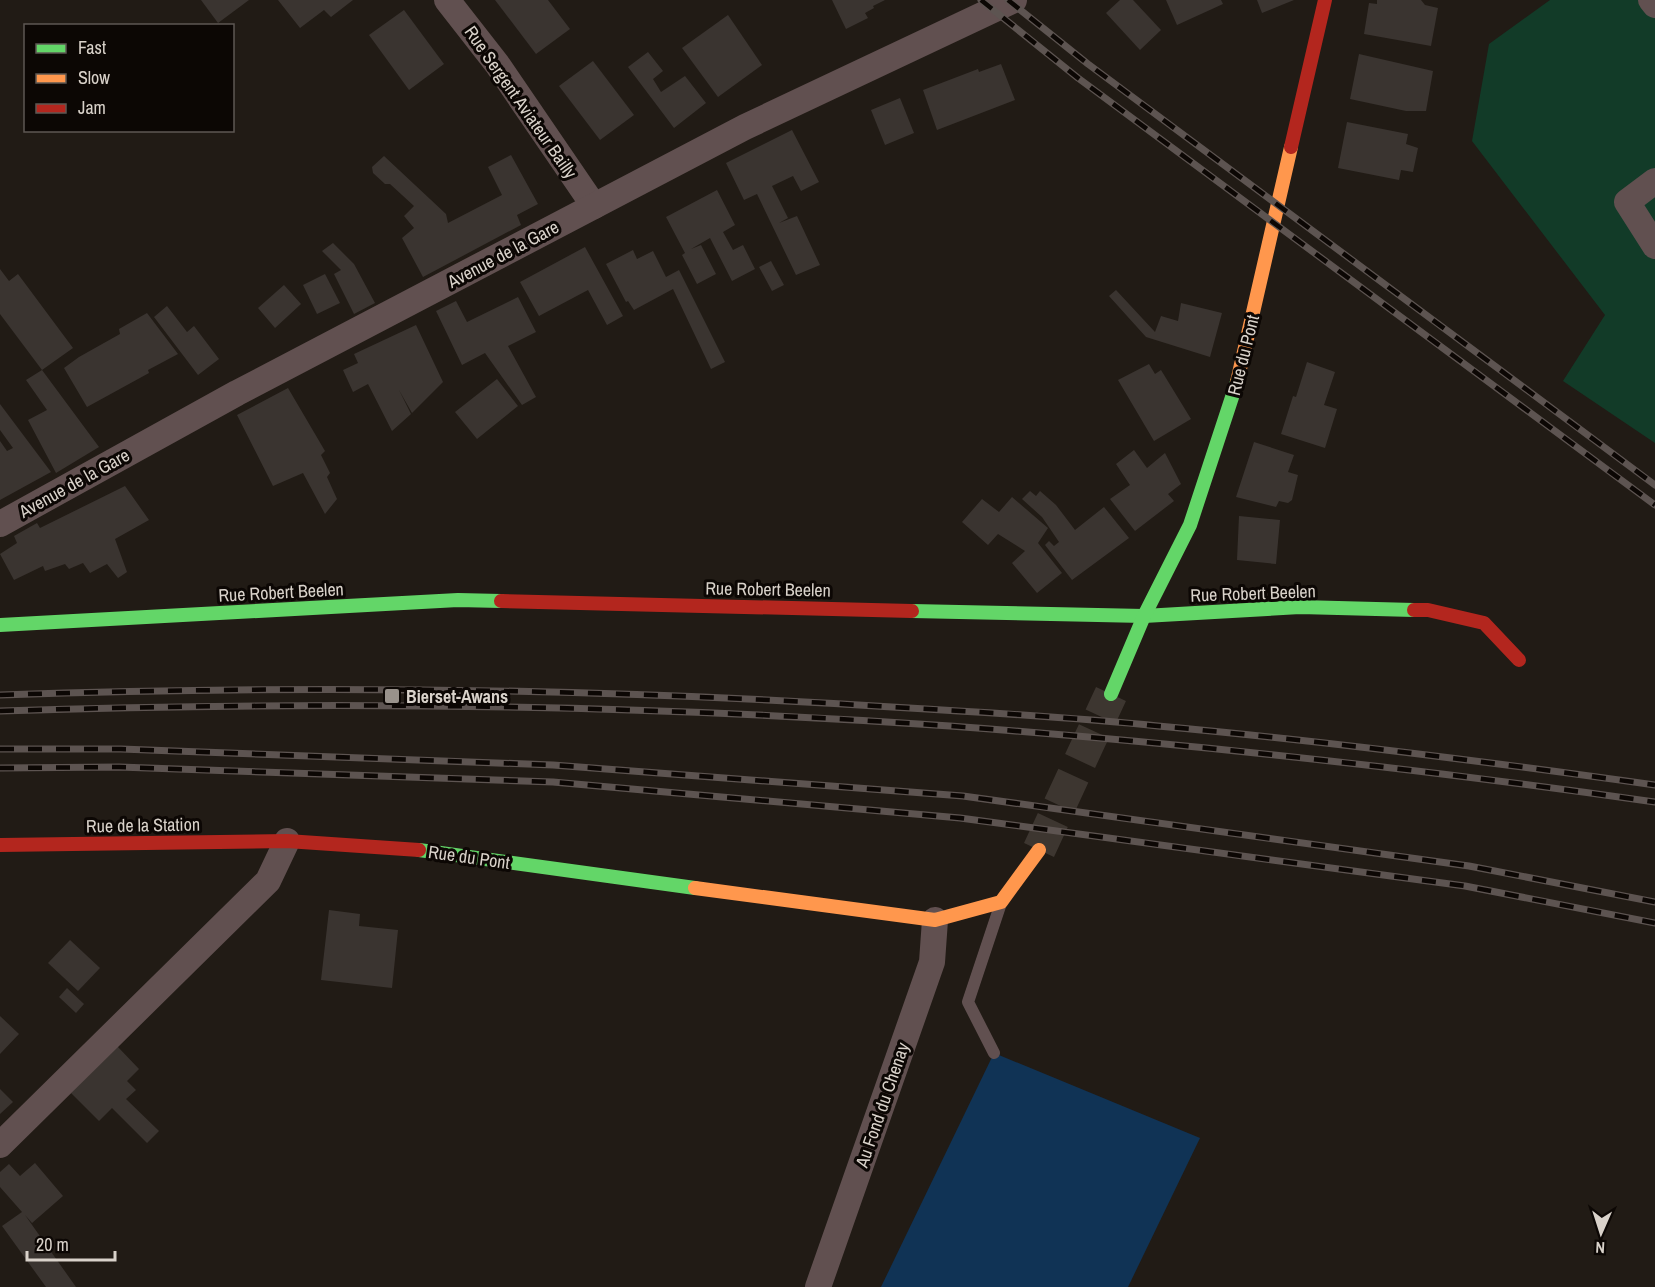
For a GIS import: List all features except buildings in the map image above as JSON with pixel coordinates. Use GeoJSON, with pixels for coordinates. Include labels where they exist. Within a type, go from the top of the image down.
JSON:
{"type":"FeatureCollection","features":[{"type":"Feature","properties":{"kind":"street","name":"Rue Sergent Aviateur Bailly"},"geometry":{"type":"LineString","coordinates":[[447,0],[497,64],[594,206]]}},
{"type":"Feature","properties":{"kind":"street","name":"Avenue de la Gare"},"geometry":{"type":"LineString","coordinates":[[0,524],[237,393],[745,127],[1014,0]]}},
{"type":"Feature","properties":{"kind":"street","name":"Rue du Pont"},"geometry":{"type":"LineString","coordinates":[[1111,694],[1144,616],[1190,525],[1234,394],[1325,0]]}},
{"type":"Feature","properties":{"kind":"street"},"geometry":{"type":"LineString","coordinates":[[1651,0],[1655,5]]}},
{"type":"Feature","properties":{"kind":"street"},"geometry":{"type":"LineString","coordinates":[[1655,181],[1627,202],[1655,246]]}},
{"type":"Feature","properties":{"kind":"street","name":"Rue Robert Beelen"},"geometry":{"type":"LineString","coordinates":[[0,625],[458,600],[1144,616],[1299,607],[1428,610],[1484,624],[1519,660]]}},
{"type":"Feature","properties":{"kind":"street","name":"Rue du Pont"},"geometry":{"type":"LineString","coordinates":[[287,841],[409,849],[935,920],[1001,902]]}},
{"type":"Feature","properties":{"kind":"street"},"geometry":{"type":"LineString","coordinates":[[0,1145],[268,881],[287,841]]}},
{"type":"Feature","properties":{"kind":"street","name":"Rue de la Station"},"geometry":{"type":"LineString","coordinates":[[0,845],[287,841]]}},
{"type":"Feature","properties":{"kind":"street"},"geometry":{"type":"LineString","coordinates":[[1001,902],[1039,850]]}},
{"type":"Feature","properties":{"kind":"street","name":"Au Fond du Chenay"},"geometry":{"type":"LineString","coordinates":[[818,1287],[932,962],[935,920]]}},
{"type":"Feature","properties":{"kind":"lane"},"geometry":{"type":"LineString","coordinates":[[994,1053],[968,1002],[1001,902]]}},
{"type":"Feature","properties":{"kind":"green space"},"geometry":{"type":"Polygon","coordinates":[[[1550,0],[1655,0],[1655,443],[1563,381],[1605,315],[1472,141],[1489,44],[1550,0]]]}},
{"type":"Feature","properties":{"kind":"water"},"geometry":{"type":"Polygon","coordinates":[[[994,1053],[1200,1138],[1128,1287],[881,1287],[994,1053]]]}},
{"type":"Feature","properties":{"kind":"tunnel"},"geometry":{"type":"LineString","coordinates":[[1039,850],[1111,694]]}},
{"type":"Feature","properties":{"kind":"railway"},"geometry":{"type":"LineString","coordinates":[[981,0],[1078,78],[1655,505]]}},
{"type":"Feature","properties":{"kind":"railway"},"geometry":{"type":"LineString","coordinates":[[1008,0],[1088,64],[1655,485]]}},
{"type":"Feature","properties":{"kind":"railway"},"geometry":{"type":"LineString","coordinates":[[0,695],[334,689],[558,692],[781,701],[1059,717],[1220,732],[1407,752],[1655,785]]}},
{"type":"Feature","properties":{"kind":"railway"},"geometry":{"type":"LineString","coordinates":[[0,711],[238,706],[475,706],[831,719],[950,726],[1215,749],[1391,768],[1655,802]]}},
{"type":"Feature","properties":{"kind":"railway"},"geometry":{"type":"LineString","coordinates":[[0,749],[121,749],[553,765],[963,796],[1469,866],[1655,902]]}},
{"type":"Feature","properties":{"kind":"railway"},"geometry":{"type":"LineString","coordinates":[[0,768],[119,767],[553,782],[960,818],[1465,886],[1655,923]]}},
{"type":"Feature","properties":{"kind":"traffic: fast"},"geometry":{"type":"LineString","coordinates":[[1111,694],[1144,616],[1190,525],[1237,382]]}},
{"type":"Feature","properties":{"kind":"traffic: fast"},"geometry":{"type":"LineString","coordinates":[[0,625],[458,600],[501,601]]}},
{"type":"Feature","properties":{"kind":"traffic: fast"},"geometry":{"type":"LineString","coordinates":[[912,611],[1144,616],[1300,607],[1414,610]]}},
{"type":"Feature","properties":{"kind":"traffic: fast"},"geometry":{"type":"LineString","coordinates":[[419,850],[695,888]]}},
{"type":"Feature","properties":{"kind":"traffic: slow"},"geometry":{"type":"LineString","coordinates":[[1237,382],[1291,147]]}},
{"type":"Feature","properties":{"kind":"traffic: slow"},"geometry":{"type":"LineString","coordinates":[[695,888],[935,920],[1001,902],[1039,850]]}},
{"type":"Feature","properties":{"kind":"traffic: jam"},"geometry":{"type":"LineString","coordinates":[[1291,147],[1325,0]]}},
{"type":"Feature","properties":{"kind":"traffic: jam"},"geometry":{"type":"LineString","coordinates":[[501,601],[912,611]]}},
{"type":"Feature","properties":{"kind":"traffic: jam"},"geometry":{"type":"LineString","coordinates":[[1414,610],[1428,610],[1484,623],[1519,660]]}},
{"type":"Feature","properties":{"kind":"traffic: jam"},"geometry":{"type":"LineString","coordinates":[[0,845],[287,841],[419,850]]}},
{"type":"Feature","properties":{"kind":"place","name":"Bierset-Awans"},"geometry":{"type":"Point","coordinates":[392,696]}}]}
